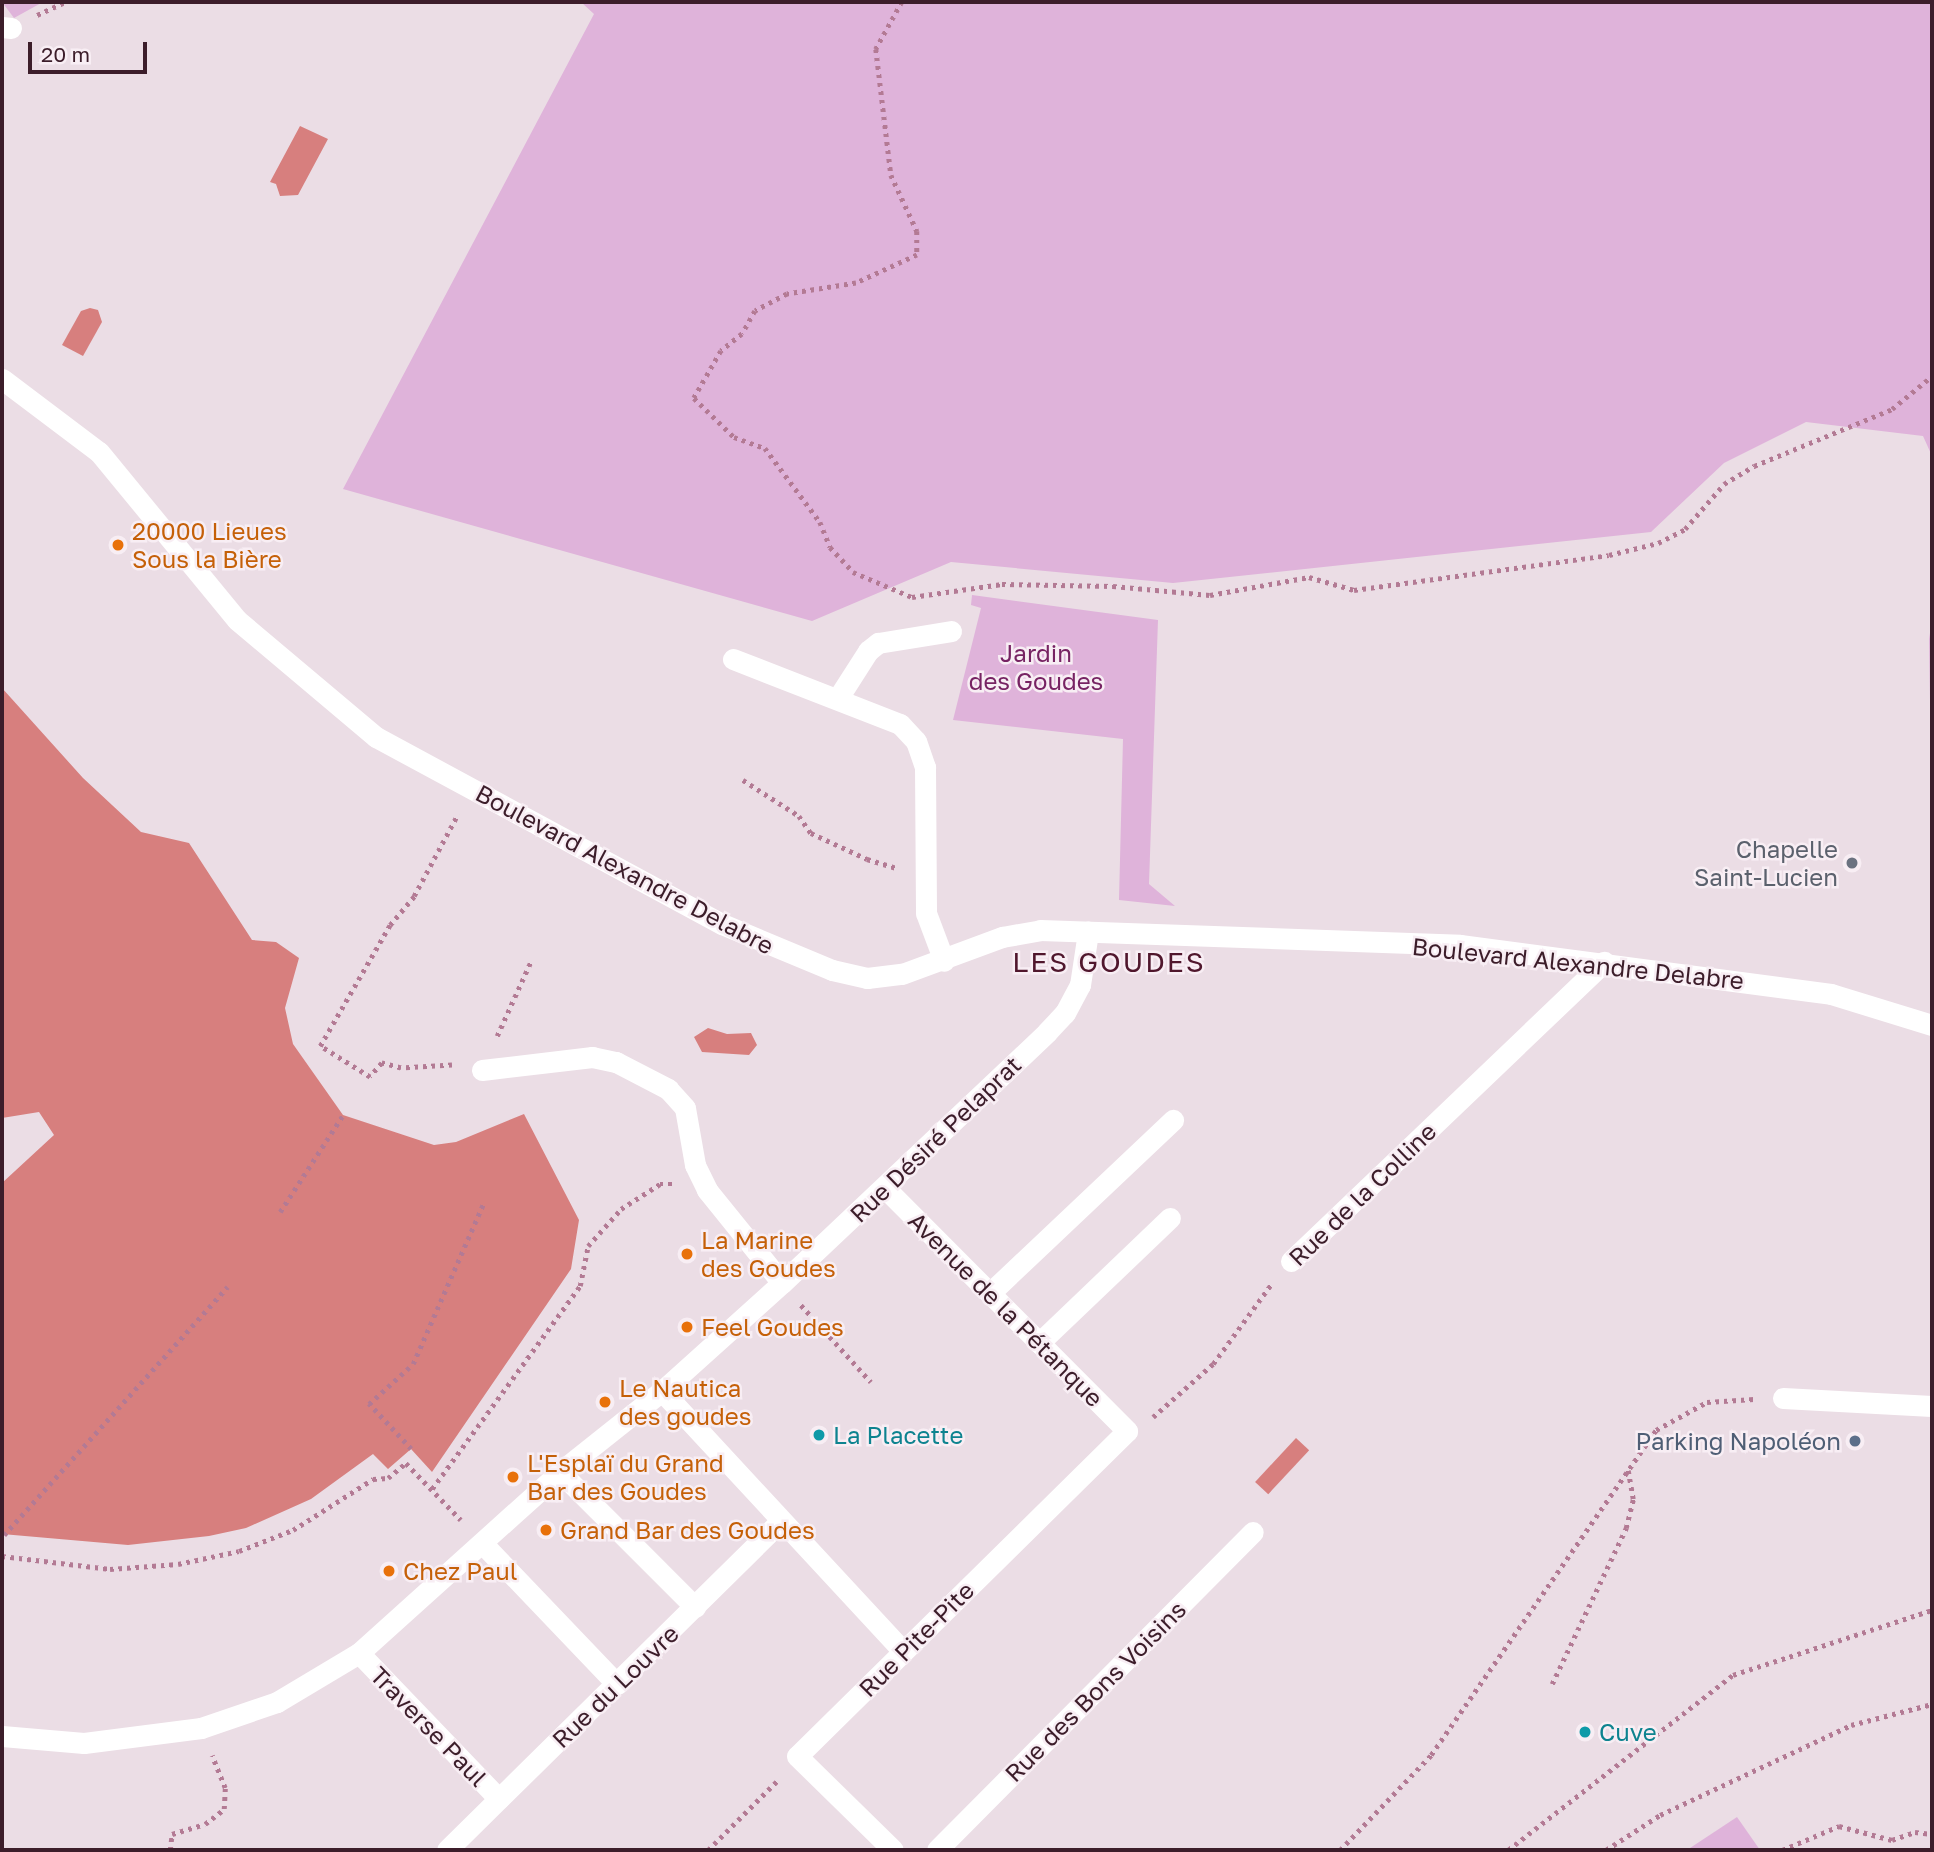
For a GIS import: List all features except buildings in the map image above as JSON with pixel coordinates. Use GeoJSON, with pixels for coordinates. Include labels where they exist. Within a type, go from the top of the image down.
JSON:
{"type":"FeatureCollection","features":[{"type":"Feature","properties":{"kind":"street","name":"Boulevard Alexandre Delabre"},"geometry":{"type":"LineString","coordinates":[[2,379],[99,452],[237,620],[376,737],[722,924],[832,970],[879,978],[944,961],[1024,932],[1460,945],[1831,994],[1932,1025]]}},
{"type":"Feature","properties":{"kind":"street"},"geometry":{"type":"LineString","coordinates":[[838,698],[868,651],[878,643],[951,631]]}},
{"type":"Feature","properties":{"kind":"street"},"geometry":{"type":"LineString","coordinates":[[733,659],[900,724],[921,751],[926,913],[944,961]]}},
{"type":"Feature","properties":{"kind":"street","name":"Rue Désiré Pelaprat"},"geometry":{"type":"LineString","coordinates":[[2,1736],[84,1744],[201,1728],[277,1702],[359,1653],[560,1472],[662,1391],[782,1283],[885,1188],[1065,1013],[1080,985],[1088,932]]}},
{"type":"Feature","properties":{"kind":"street","name":"Rue de la Colline"},"geometry":{"type":"LineString","coordinates":[[1291,1261],[1604,962]]}},
{"type":"Feature","properties":{"kind":"street"},"geometry":{"type":"LineString","coordinates":[[482,1070],[592,1057],[616,1062],[653,1080],[685,1108],[695,1165],[704,1185],[725,1218],[782,1283]]}},
{"type":"Feature","properties":{"kind":"street"},"geometry":{"type":"LineString","coordinates":[[990,1293],[1173,1120]]}},
{"type":"Feature","properties":{"kind":"street","name":"Avenue de la Pétanque"},"geometry":{"type":"LineString","coordinates":[[885,1188],[1127,1431]]}},
{"type":"Feature","properties":{"kind":"street"},"geometry":{"type":"LineString","coordinates":[[1039,1343],[1170,1218]]}},
{"type":"Feature","properties":{"kind":"street"},"geometry":{"type":"LineString","coordinates":[[662,1391],[904,1651]]}},
{"type":"Feature","properties":{"kind":"street"},"geometry":{"type":"LineString","coordinates":[[1783,1398],[1932,1406]]}},
{"type":"Feature","properties":{"kind":"street","name":"Rue Pite-Pite"},"geometry":{"type":"LineString","coordinates":[[797,1756],[1127,1431]]}},
{"type":"Feature","properties":{"kind":"street"},"geometry":{"type":"LineString","coordinates":[[560,1472],[695,1607]]}},
{"type":"Feature","properties":{"kind":"street","name":"Rue du Louvre"},"geometry":{"type":"LineString","coordinates":[[447,1850],[781,1521]]}},
{"type":"Feature","properties":{"kind":"street","name":"Rue des Bons Voisins"},"geometry":{"type":"LineString","coordinates":[[937,1850],[1253,1532]]}},
{"type":"Feature","properties":{"kind":"street"},"geometry":{"type":"LineString","coordinates":[[483,1544],[617,1684]]}},
{"type":"Feature","properties":{"kind":"street","name":"Traverse Paul"},"geometry":{"type":"LineString","coordinates":[[359,1653],[499,1799]]}},
{"type":"Feature","properties":{"kind":"street"},"geometry":{"type":"LineString","coordinates":[[797,1756],[893,1850]]}},
{"type":"Feature","properties":{"kind":"path"},"geometry":{"type":"LineString","coordinates":[[902,2],[876,50],[891,175],[917,231],[917,255],[856,284],[787,295],[755,311],[742,334],[720,351],[694,398],[734,438],[765,448],[820,522],[830,547],[853,572],[912,597],[1002,584],[1210,595],[1309,577],[1354,590],[1609,555],[1658,543],[1685,529],[1724,484],[1754,466],[1892,409],[1932,376]]}},
{"type":"Feature","properties":{"kind":"path"},"geometry":{"type":"LineString","coordinates":[[743,780],[799,816],[811,833],[867,859],[924,875]]}},
{"type":"Feature","properties":{"kind":"path"},"geometry":{"type":"LineString","coordinates":[[472,789],[414,896],[390,925],[320,1046],[370,1077],[382,1063],[401,1068],[453,1065],[482,1070],[531,961]]}},
{"type":"Feature","properties":{"kind":"path"},"geometry":{"type":"LineString","coordinates":[[280,1212],[343,1115]]}},
{"type":"Feature","properties":{"kind":"path"},"geometry":{"type":"LineString","coordinates":[[432,1489],[580,1286],[588,1246],[621,1209],[660,1184],[704,1185]]}},
{"type":"Feature","properties":{"kind":"path"},"geometry":{"type":"LineString","coordinates":[[411,1449],[369,1404],[413,1363],[484,1202]]}},
{"type":"Feature","properties":{"kind":"path","name":"Rue de la Colline"},"geometry":{"type":"LineString","coordinates":[[1127,1431],[1160,1413],[1213,1364],[1240,1321],[1291,1261]]}},
{"type":"Feature","properties":{"kind":"path"},"geometry":{"type":"LineString","coordinates":[[782,1283],[871,1382]]}},
{"type":"Feature","properties":{"kind":"path"},"geometry":{"type":"LineString","coordinates":[[4,1535],[227,1287]]}},
{"type":"Feature","properties":{"kind":"path"},"geometry":{"type":"LineString","coordinates":[[1340,1850],[1431,1755],[1656,1430],[1707,1402],[1783,1398]]}},
{"type":"Feature","properties":{"kind":"path"},"geometry":{"type":"LineString","coordinates":[[2,1556],[110,1569],[178,1564],[239,1551],[293,1530],[373,1479],[388,1478],[406,1463],[483,1544]]}},
{"type":"Feature","properties":{"kind":"path"},"geometry":{"type":"LineString","coordinates":[[1552,1684],[1626,1528],[1633,1499],[1628,1469]]}},
{"type":"Feature","properties":{"kind":"path"},"geometry":{"type":"LineString","coordinates":[[1508,1850],[1733,1675],[1932,1610]]}},
{"type":"Feature","properties":{"kind":"path"},"geometry":{"type":"LineString","coordinates":[[1606,1850],[1660,1815],[1851,1726],[1932,1704]]}},
{"type":"Feature","properties":{"kind":"path"},"geometry":{"type":"LineString","coordinates":[[170,1850],[172,1834],[205,1824],[223,1809],[225,1788],[201,1728]]}},
{"type":"Feature","properties":{"kind":"path"},"geometry":{"type":"LineString","coordinates":[[708,1850],[769,1792],[797,1756]]}},
{"type":"Feature","properties":{"kind":"path"},"geometry":{"type":"LineString","coordinates":[[1782,1850],[1839,1826],[1892,1840],[1915,1832],[1932,1834]]}},
{"type":"Feature","properties":{"kind":"green space"},"geometry":{"type":"Polygon","coordinates":[[[2,2],[43,2],[14,18],[2,2]]]}},
{"type":"Feature","properties":{"kind":"green space"},"geometry":{"type":"Polygon","coordinates":[[[581,2],[1932,2],[1932,456],[1923,436],[1806,422],[1724,463],[1651,532],[1173,583],[951,562],[812,621],[343,489],[594,14],[581,2]]]}},
{"type":"Feature","properties":{"kind":"green space","name":"Jardin des Goudes"},"geometry":{"type":"Polygon","coordinates":[[[972,595],[1158,620],[1149,884],[1175,906],[1119,900],[1123,739],[953,720],[981,608],[971,605],[972,595]]]}},
{"type":"Feature","properties":{"kind":"green space"},"geometry":{"type":"Polygon","coordinates":[[[1932,621],[1932,822],[1929,639],[1932,621]]]}},
{"type":"Feature","properties":{"kind":"green space"},"geometry":{"type":"Polygon","coordinates":[[[1737,1817],[1760,1850],[1687,1850],[1737,1817]]]}},
{"type":"Feature","properties":{"kind":"shaded area"},"geometry":{"type":"Polygon","coordinates":[[[300,126],[328,139],[298,195],[280,196],[276,184],[270,182],[300,126]]]}},
{"type":"Feature","properties":{"kind":"shaded area"},"geometry":{"type":"Polygon","coordinates":[[[90,308],[98,310],[102,322],[83,356],[62,345],[81,311],[90,308]]]}},
{"type":"Feature","properties":{"kind":"shaded area"},"geometry":{"type":"Polygon","coordinates":[[[2,688],[83,778],[141,832],[189,843],[252,940],[276,942],[299,958],[285,1008],[293,1044],[343,1115],[434,1145],[456,1142],[524,1114],[579,1220],[571,1269],[432,1472],[411,1449],[388,1469],[373,1454],[311,1499],[246,1528],[209,1536],[128,1545],[2,1534],[2,1183],[54,1135],[39,1112],[2,1118],[2,688]]]}},
{"type":"Feature","properties":{"kind":"shaded area"},"geometry":{"type":"Polygon","coordinates":[[[708,1028],[727,1034],[751,1033],[757,1045],[749,1055],[702,1052],[694,1037],[708,1028]]]}},
{"type":"Feature","properties":{"kind":"shaded area"},"geometry":{"type":"Polygon","coordinates":[[[1296,1438],[1309,1450],[1268,1494],[1255,1482],[1296,1438]]]}},
{"type":"Feature","properties":{"kind":"place","name":"20000 Lieues Sous la Bière"},"geometry":{"type":"Point","coordinates":[118,545]}},
{"type":"Feature","properties":{"kind":"place","name":"Chapelle Saint-Lucien"},"geometry":{"type":"Point","coordinates":[1852,863]}},
{"type":"Feature","properties":{"kind":"place","name":"La Marine des Goudes"},"geometry":{"type":"Point","coordinates":[687,1254]}},
{"type":"Feature","properties":{"kind":"place","name":"Feel Goudes"},"geometry":{"type":"Point","coordinates":[687,1327]}},
{"type":"Feature","properties":{"kind":"place","name":"Le Nautica des goudes"},"geometry":{"type":"Point","coordinates":[605,1402]}},
{"type":"Feature","properties":{"kind":"place","name":"La Placette"},"geometry":{"type":"Point","coordinates":[819,1435]}},
{"type":"Feature","properties":{"kind":"place","name":"Parking Napoléon"},"geometry":{"type":"Point","coordinates":[1855,1441]}},
{"type":"Feature","properties":{"kind":"place","name":"L'Esplaï du Grand Bar des Goudes"},"geometry":{"type":"Point","coordinates":[513,1477]}},
{"type":"Feature","properties":{"kind":"place","name":"Grand Bar des Goudes"},"geometry":{"type":"Point","coordinates":[546,1530]}},
{"type":"Feature","properties":{"kind":"place","name":"Chez Paul"},"geometry":{"type":"Point","coordinates":[389,1571]}},
{"type":"Feature","properties":{"kind":"place","name":"Cuve"},"geometry":{"type":"Point","coordinates":[1585,1732]}},
{"type":"Feature","properties":{"kind":"district","name":"LES GOUDES"},"geometry":{"type":"Point","coordinates":[1109,962]}}]}
